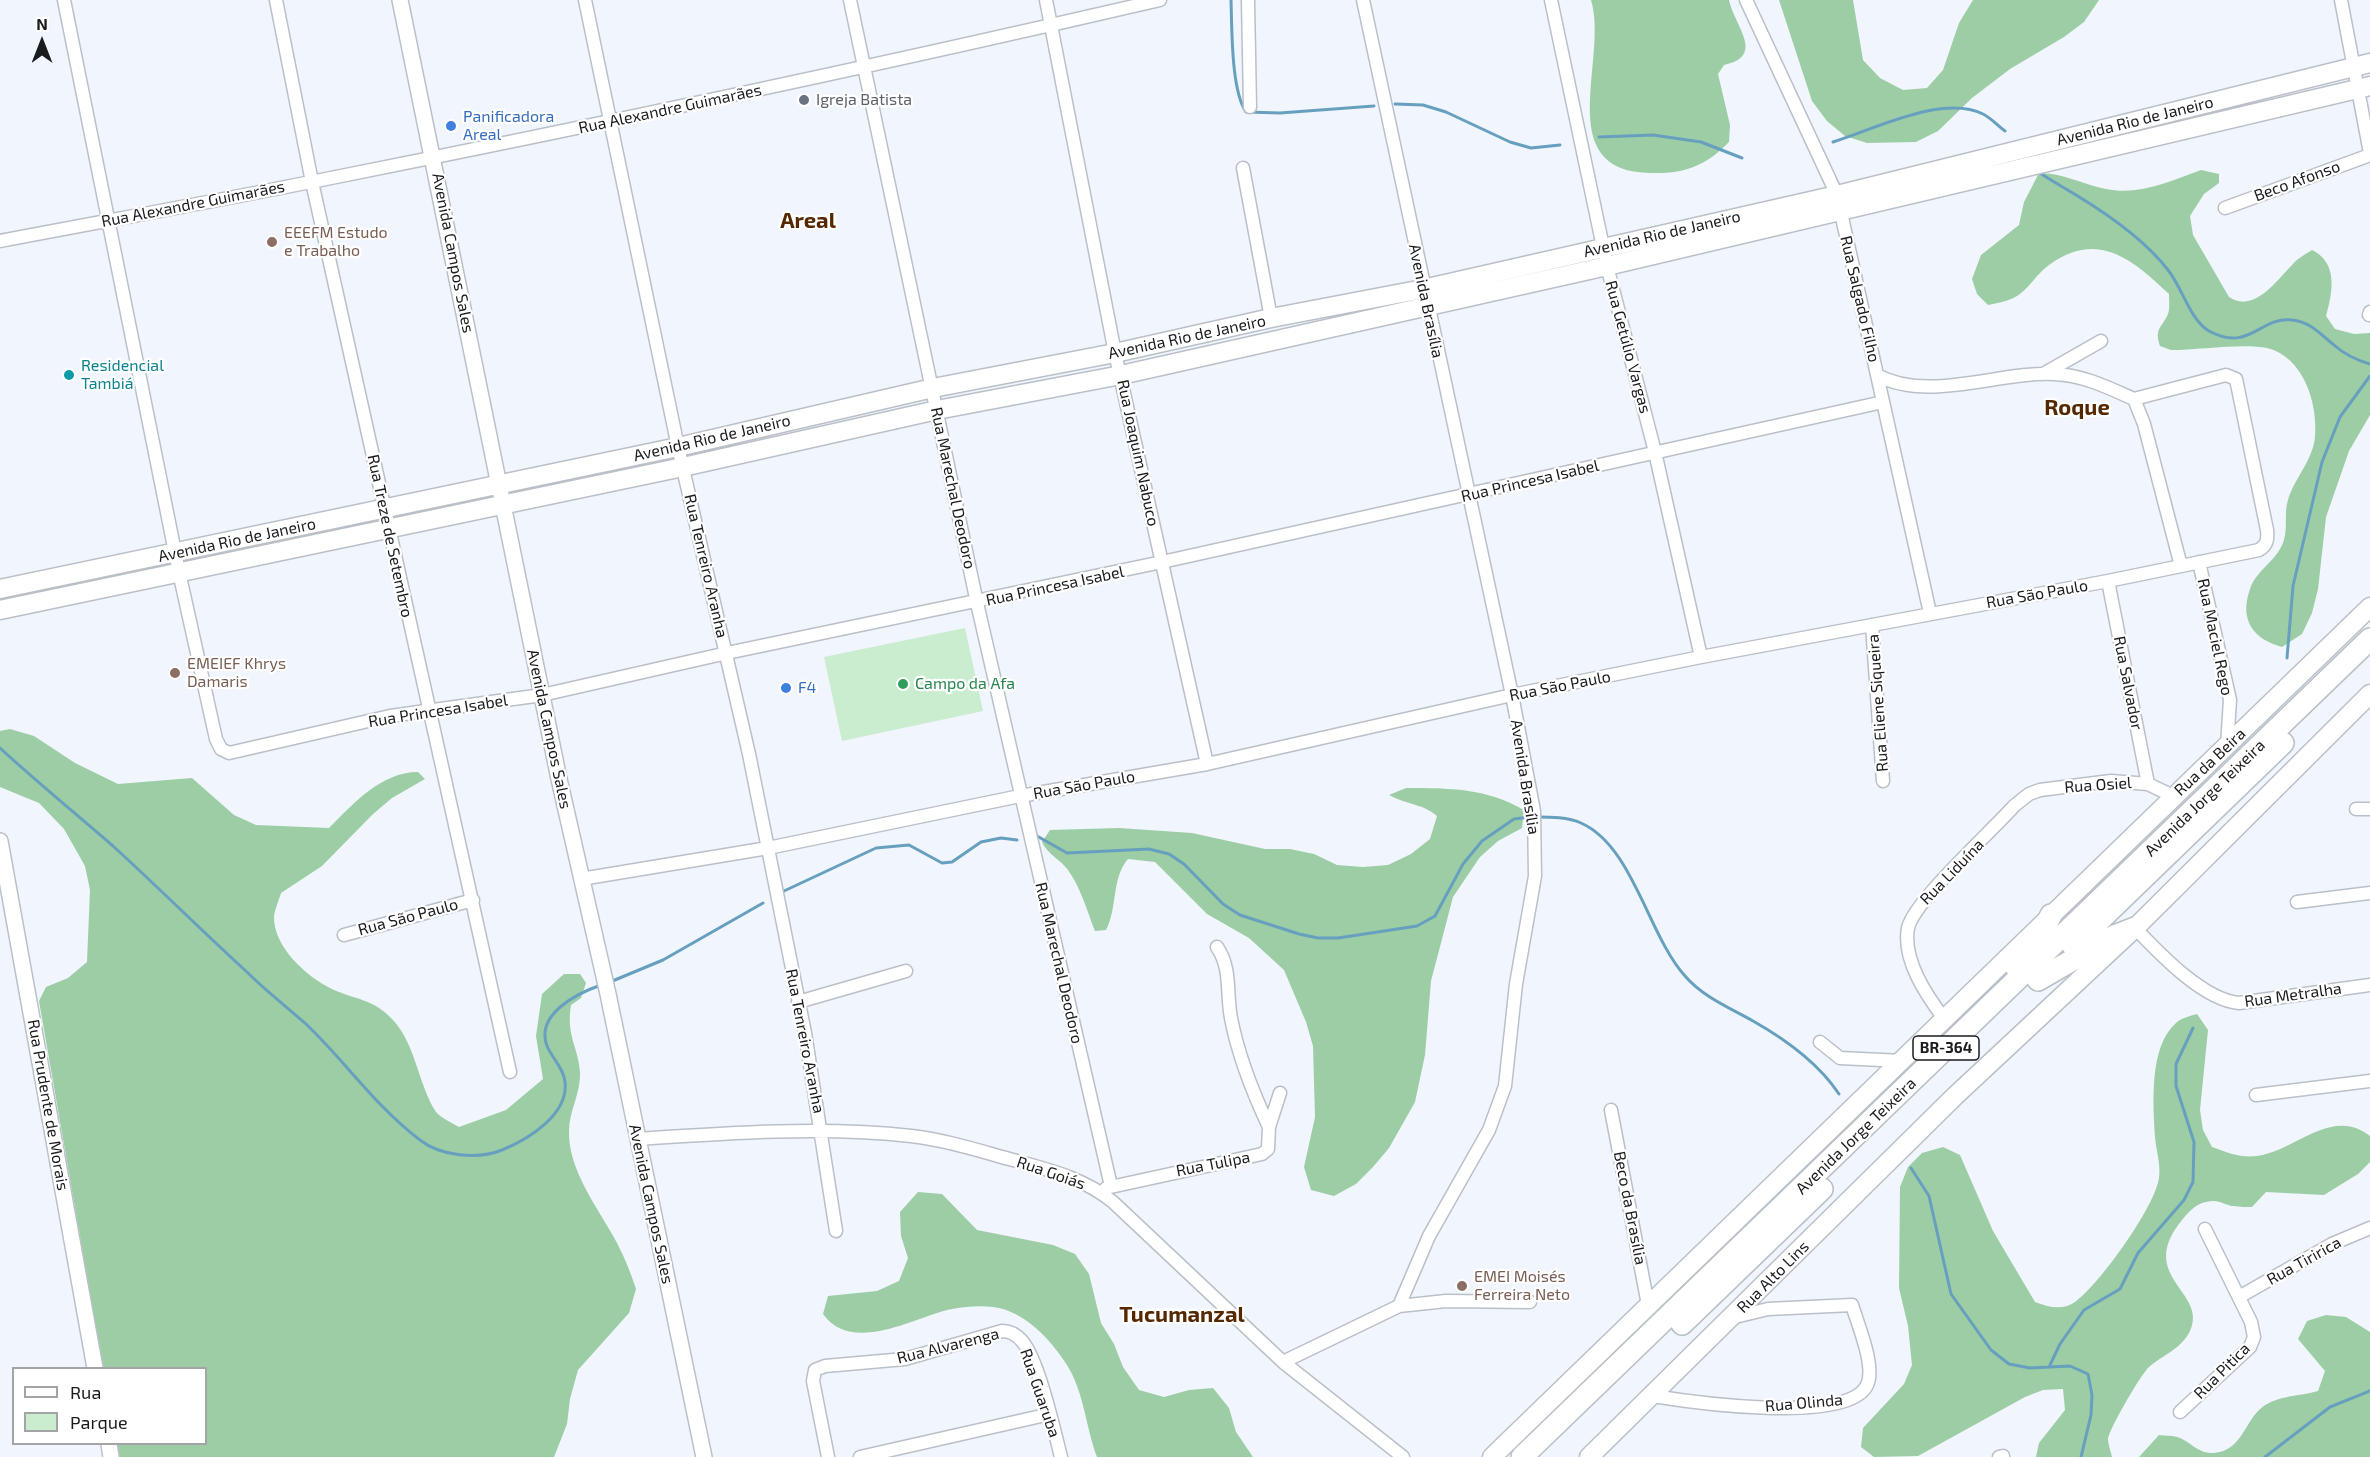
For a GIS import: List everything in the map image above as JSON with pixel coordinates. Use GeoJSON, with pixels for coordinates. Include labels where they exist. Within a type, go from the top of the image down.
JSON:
{"type":"FeatureCollection","features":[{"type":"Feature","properties":{"kind":"highway","name":"Avenida Jorge Teixeira"},"geometry":{"type":"LineString","coordinates":[[1522,1457],[2370,639]]}},
{"type":"Feature","properties":{"kind":"highway","name":"Avenida Jorge Teixeira"},"geometry":{"type":"LineString","coordinates":[[1543,1457],[2370,659]]}},
{"type":"Feature","properties":{"kind":"highway"},"geometry":{"type":"LineString","coordinates":[[1953,1042],[2039,936],[2050,915]]}},
{"type":"Feature","properties":{"kind":"highway"},"geometry":{"type":"LineString","coordinates":[[2038,980],[2114,936],[2135,928]]}},
{"type":"Feature","properties":{"kind":"main road","name":"Avenida Rio de Janeiro"},"geometry":{"type":"LineString","coordinates":[[0,589],[385,510],[678,447],[933,388],[1115,353],[1272,318],[1425,297],[1607,266],[2362,64]]}},
{"type":"Feature","properties":{"kind":"main road","name":"Avenida Rio de Janeiro"},"geometry":{"type":"LineString","coordinates":[[0,610],[683,467],[937,410],[1121,375],[1425,297],[1602,247],[1839,203],[2365,87]]}},
{"type":"Feature","properties":{"kind":"main road","name":"Rua da Beira"},"geometry":{"type":"LineString","coordinates":[[1492,1457],[2370,607]]}},
{"type":"Feature","properties":{"kind":"main road"},"geometry":{"type":"LineString","coordinates":[[2135,928],[2370,694]]}},
{"type":"Feature","properties":{"kind":"main road","name":"Rua Alto Lins"},"geometry":{"type":"LineString","coordinates":[[1589,1457],[1955,1096],[2135,928]]}},
{"type":"Feature","properties":{"kind":"street"},"geometry":{"type":"LineString","coordinates":[[64,0],[178,572]]}},
{"type":"Feature","properties":{"kind":"street","name":"Rua Treze de Setembro"},"geometry":{"type":"LineString","coordinates":[[276,0],[312,182],[510,1072]]}},
{"type":"Feature","properties":{"kind":"street","name":"Avenida Campos Sales"},"geometry":{"type":"LineString","coordinates":[[400,0],[434,157],[502,504],[581,879],[608,994],[704,1457]]}},
{"type":"Feature","properties":{"kind":"street","name":"Rua Tenreiro Aranha"},"geometry":{"type":"LineString","coordinates":[[585,0],[678,447],[727,653],[768,848],[822,1132],[836,1232]]}},
{"type":"Feature","properties":{"kind":"street","name":"Rua Marechal Deodoro"},"geometry":{"type":"LineString","coordinates":[[850,0],[977,603],[1111,1186]]}},
{"type":"Feature","properties":{"kind":"street","name":"Rua Joaquim Nabuco"},"geometry":{"type":"LineString","coordinates":[[1046,0],[1115,353],[1207,764]]}},
{"type":"Feature","properties":{"kind":"street","name":"Rua Alexandre Guimarães"},"geometry":{"type":"LineString","coordinates":[[0,241],[312,182],[612,121],[865,68],[1160,0]]}},
{"type":"Feature","properties":{"kind":"street"},"geometry":{"type":"LineString","coordinates":[[1248,0],[1251,106]]}},
{"type":"Feature","properties":{"kind":"street","name":"Avenida Brasília"},"geometry":{"type":"LineString","coordinates":[[1363,0],[1512,695],[1535,825],[1535,876],[1531,910],[1516,984],[1505,1086],[1497,1114],[1429,1236],[1399,1306]]}},
{"type":"Feature","properties":{"kind":"street","name":"Rua Getúlio Vargas"},"geometry":{"type":"LineString","coordinates":[[1551,0],[1602,247],[1655,452],[1701,657]]}},
{"type":"Feature","properties":{"kind":"street","name":"Rua Salgado Filho"},"geometry":{"type":"LineString","coordinates":[[1746,0],[1839,203],[1930,614]]}},
{"type":"Feature","properties":{"kind":"street"},"geometry":{"type":"LineString","coordinates":[[2342,0],[2362,64],[2370,154]]}},
{"type":"Feature","properties":{"kind":"street","name":"Beco Afonso"},"geometry":{"type":"LineString","coordinates":[[2224,208],[2370,154]]}},
{"type":"Feature","properties":{"kind":"street"},"geometry":{"type":"LineString","coordinates":[[1243,168],[1272,318]]}},
{"type":"Feature","properties":{"kind":"street"},"geometry":{"type":"LineString","coordinates":[[2044,373],[2101,341]]}},
{"type":"Feature","properties":{"kind":"street"},"geometry":{"type":"LineString","coordinates":[[1877,375],[1899,385],[1923,387],[2044,373],[2085,379],[2134,399]]}},
{"type":"Feature","properties":{"kind":"street","name":"Rua São Paulo"},"geometry":{"type":"LineString","coordinates":[[581,879],[768,848],[1020,796],[1207,764],[1512,695],[1701,657],[2108,582],[2259,550],[2268,538],[2238,384],[2233,376],[2226,375],[2134,399]]}},
{"type":"Feature","properties":{"kind":"street","name":"Rua Maciel Rego"},"geometry":{"type":"LineString","coordinates":[[2134,399],[2144,424],[2181,566]]}},
{"type":"Feature","properties":{"kind":"street","name":"Rua Princesa Isabel"},"geometry":{"type":"LineString","coordinates":[[178,572],[216,739],[225,751],[244,751],[428,710],[542,695],[727,653],[977,603],[1883,402]]}},
{"type":"Feature","properties":{"kind":"street","name":"Rua Maciel Rego"},"geometry":{"type":"LineString","coordinates":[[2199,562],[2228,684],[2231,715],[2227,747]]}},
{"type":"Feature","properties":{"kind":"street","name":"Rua Salvador"},"geometry":{"type":"LineString","coordinates":[[2108,582],[2148,784]]}},
{"type":"Feature","properties":{"kind":"street","name":"Rua Eliene Siqueira"},"geometry":{"type":"LineString","coordinates":[[1872,625],[1883,781]]}},
{"type":"Feature","properties":{"kind":"street","name":"Rua Osiel"},"geometry":{"type":"LineString","coordinates":[[2022,799],[2040,790],[2111,781],[2148,784],[2173,796]]}},
{"type":"Feature","properties":{"kind":"street","name":"Rua Liduína"},"geometry":{"type":"LineString","coordinates":[[1945,1020],[1914,969],[1908,928],[1919,906],[2022,799]]}},
{"type":"Feature","properties":{"kind":"street"},"geometry":{"type":"LineString","coordinates":[[2356,809],[2370,809]]}},
{"type":"Feature","properties":{"kind":"street","name":"Rua Prudente de Morais"},"geometry":{"type":"LineString","coordinates":[[1,851],[95,1367]]}},
{"type":"Feature","properties":{"kind":"street"},"geometry":{"type":"LineString","coordinates":[[2297,902],[2370,893]]}},
{"type":"Feature","properties":{"kind":"street","name":"Rua São Paulo"},"geometry":{"type":"LineString","coordinates":[[344,935],[473,900]]}},
{"type":"Feature","properties":{"kind":"street","name":"Rua Metralha"},"geometry":{"type":"LineString","coordinates":[[2135,928],[2199,986],[2221,1000],[2239,1003],[2370,985]]}},
{"type":"Feature","properties":{"kind":"street"},"geometry":{"type":"LineString","coordinates":[[1217,946],[1226,963],[1230,1016],[1237,1042],[1269,1127]]}},
{"type":"Feature","properties":{"kind":"street"},"geometry":{"type":"LineString","coordinates":[[798,1002],[906,971]]}},
{"type":"Feature","properties":{"kind":"street"},"geometry":{"type":"LineString","coordinates":[[1820,1042],[1840,1058],[1903,1061]]}},
{"type":"Feature","properties":{"kind":"street"},"geometry":{"type":"LineString","coordinates":[[2256,1095],[2370,1081]]}},
{"type":"Feature","properties":{"kind":"street","name":"Rua Tulipa"},"geometry":{"type":"LineString","coordinates":[[1099,1190],[1262,1154],[1269,1145],[1269,1127],[1280,1093]]}},
{"type":"Feature","properties":{"kind":"street","name":"Beco da Brasília"},"geometry":{"type":"LineString","coordinates":[[1611,1110],[1648,1305]]}},
{"type":"Feature","properties":{"kind":"street","name":"Rua Goiás"},"geometry":{"type":"LineString","coordinates":[[637,1138],[822,1132],[912,1136],[955,1144],[1044,1168],[1099,1190],[1283,1362],[1403,1457]]}},
{"type":"Feature","properties":{"kind":"street","name":"Rua Tiririca"},"geometry":{"type":"LineString","coordinates":[[2239,1297],[2332,1244],[2370,1228]]}},
{"type":"Feature","properties":{"kind":"street","name":"Rua Pitica"},"geometry":{"type":"LineString","coordinates":[[2180,1412],[2250,1347],[2254,1331],[2205,1229]]}},
{"type":"Feature","properties":{"kind":"street"},"geometry":{"type":"LineString","coordinates":[[1283,1362],[1399,1306],[1446,1301],[1530,1302]]}},
{"type":"Feature","properties":{"kind":"street","name":"Rua Olinda"},"geometry":{"type":"LineString","coordinates":[[1653,1396],[1721,1406],[1790,1408],[1850,1400],[1864,1390],[1869,1377],[1869,1364],[1852,1305],[1756,1310],[1731,1318]]}},
{"type":"Feature","properties":{"kind":"street","name":"Rua Alvarenga"},"geometry":{"type":"LineString","coordinates":[[828,1457],[813,1372],[825,1366],[905,1359],[993,1332],[1013,1332]]}},
{"type":"Feature","properties":{"kind":"street","name":"Rua Guaruba"},"geometry":{"type":"LineString","coordinates":[[1013,1332],[1027,1348],[1050,1414],[1061,1457]]}},
{"type":"Feature","properties":{"kind":"street"},"geometry":{"type":"LineString","coordinates":[[860,1457],[1050,1414]]}},
{"type":"Feature","properties":{"kind":"green space"},"geometry":{"type":"Polygon","coordinates":[[[1591,0],[1729,0],[1746,48],[1737,61],[1724,65],[1718,74],[1730,125],[1729,142],[1712,157],[1684,170],[1651,173],[1620,168],[1602,154],[1592,133],[1590,108],[1595,24],[1591,0]]]}},
{"type":"Feature","properties":{"kind":"green space"},"geometry":{"type":"Polygon","coordinates":[[[1779,0],[1853,0],[1863,60],[1880,78],[1903,90],[1927,88],[1943,70],[1959,23],[1973,0],[2099,0],[2084,22],[2064,37],[2010,69],[1972,98],[1938,131],[1916,142],[1867,143],[1845,136],[1827,121],[1812,101],[1779,0]]]}},
{"type":"Feature","properties":{"kind":"green space"},"geometry":{"type":"Polygon","coordinates":[[[2201,170],[2219,174],[2219,183],[2204,194],[2190,216],[2193,235],[2229,297],[2238,301],[2256,298],[2272,286],[2297,260],[2312,250],[2326,262],[2330,270],[2332,288],[2326,316],[2335,329],[2354,334],[2370,333],[2370,415],[2349,451],[2326,517],[2318,589],[2312,613],[2302,634],[2282,647],[2263,639],[2256,633],[2251,627],[2246,610],[2252,583],[2277,554],[2283,543],[2288,500],[2314,445],[2315,424],[2311,397],[2299,371],[2291,361],[2267,348],[2233,346],[2171,350],[2160,346],[2158,332],[2169,312],[2169,294],[2128,260],[2099,249],[2083,250],[2067,255],[2044,269],[2017,296],[1988,305],[1977,294],[1972,279],[1981,255],[2019,225],[2024,202],[2039,173],[2048,173],[2106,189],[2131,191],[2166,183],[2201,170]]]}},
{"type":"Feature","properties":{"kind":"green space","name":"Campo da Afa"},"geometry":{"type":"Polygon","coordinates":[[[965,628],[983,711],[842,741],[824,657],[965,628]]]}},
{"type":"Feature","properties":{"kind":"green space"},"geometry":{"type":"Polygon","coordinates":[[[10,729],[34,736],[75,763],[118,784],[192,778],[234,815],[256,825],[329,828],[358,800],[380,783],[405,773],[418,772],[425,779],[392,798],[322,866],[281,893],[274,916],[275,928],[285,950],[312,977],[332,989],[371,1003],[393,1020],[407,1041],[436,1112],[459,1127],[506,1110],[543,1079],[536,1036],[542,994],[564,974],[580,974],[586,983],[581,998],[571,1005],[570,1016],[580,1080],[571,1116],[570,1146],[579,1175],[620,1249],[636,1289],[629,1313],[578,1370],[570,1399],[567,1424],[554,1457],[119,1457],[116,1445],[207,1445],[207,1367],[103,1367],[39,1001],[46,987],[68,978],[87,962],[90,890],[85,866],[64,829],[39,803],[0,787],[0,731],[10,729]]]}},
{"type":"Feature","properties":{"kind":"green space"},"geometry":{"type":"Polygon","coordinates":[[[1406,788],[1452,789],[1496,797],[1524,810],[1522,828],[1498,841],[1480,857],[1453,897],[1431,981],[1425,1055],[1415,1102],[1389,1148],[1373,1167],[1356,1184],[1334,1196],[1311,1190],[1304,1167],[1315,1117],[1313,1046],[1306,1022],[1284,970],[1249,938],[1207,914],[1155,862],[1128,859],[1119,875],[1110,921],[1106,930],[1095,931],[1073,877],[1042,842],[1050,830],[1119,828],[1192,833],[1265,849],[1290,849],[1314,854],[1337,865],[1363,867],[1388,865],[1411,854],[1430,839],[1437,816],[1426,809],[1389,795],[1406,788]]]}},
{"type":"Feature","properties":{"kind":"green space"},"geometry":{"type":"Polygon","coordinates":[[[2197,1014],[2208,1030],[2200,1110],[2203,1130],[2212,1147],[2240,1156],[2257,1156],[2286,1147],[2327,1128],[2341,1126],[2356,1128],[2370,1136],[2370,1162],[2358,1174],[2324,1195],[2266,1192],[2252,1207],[2231,1206],[2215,1201],[2207,1202],[2195,1207],[2185,1216],[2170,1240],[2166,1256],[2169,1270],[2190,1305],[2193,1317],[2190,1331],[2177,1347],[2149,1367],[2133,1390],[2108,1439],[2112,1457],[2036,1457],[2039,1443],[2065,1410],[2063,1389],[2043,1390],[2025,1397],[1918,1456],[1874,1457],[1861,1447],[1863,1428],[1904,1384],[1912,1365],[1908,1326],[1899,1288],[1900,1187],[1908,1167],[1922,1153],[1943,1147],[1960,1155],[1993,1231],[2035,1302],[2055,1307],[2070,1305],[2098,1280],[2111,1263],[2148,1207],[2155,1191],[2159,1178],[2154,1108],[2157,1060],[2167,1033],[2183,1018],[2197,1014]]]}},
{"type":"Feature","properties":{"kind":"green space"},"geometry":{"type":"Polygon","coordinates":[[[918,1192],[942,1194],[977,1230],[1053,1245],[1075,1254],[1089,1274],[1101,1323],[1114,1344],[1123,1367],[1139,1390],[1164,1397],[1189,1390],[1213,1388],[1229,1408],[1236,1432],[1253,1457],[1097,1457],[1081,1398],[1067,1365],[1036,1328],[1016,1314],[1005,1310],[982,1306],[952,1309],[900,1326],[865,1333],[849,1332],[835,1326],[823,1314],[828,1296],[877,1291],[899,1281],[908,1258],[901,1236],[900,1212],[918,1192]]]}},
{"type":"Feature","properties":{"kind":"green space"},"geometry":{"type":"Polygon","coordinates":[[[2326,1315],[2346,1317],[2370,1332],[2370,1457],[2139,1457],[2159,1435],[2177,1437],[2208,1453],[2223,1451],[2236,1442],[2254,1416],[2265,1405],[2279,1399],[2318,1391],[2325,1371],[2298,1339],[2307,1321],[2326,1315]]]}},
{"type":"Feature","properties":{"kind":"waterway"},"geometry":{"type":"LineString","coordinates":[[1231,0],[1232,42],[1237,89],[1246,112],[1280,113],[1374,106]]}},
{"type":"Feature","properties":{"kind":"waterway"},"geometry":{"type":"LineString","coordinates":[[1395,104],[1423,105],[1446,112],[1510,142],[1531,148],[1560,145]]}},
{"type":"Feature","properties":{"kind":"waterway"},"geometry":{"type":"LineString","coordinates":[[1833,142],[1908,116],[1948,108],[1966,109],[1983,114],[2005,131]]}},
{"type":"Feature","properties":{"kind":"waterway"},"geometry":{"type":"LineString","coordinates":[[1599,137],[1653,135],[1701,142],[1742,158]]}},
{"type":"Feature","properties":{"kind":"waterway"},"geometry":{"type":"LineString","coordinates":[[2037,171],[2101,211],[2149,248],[2173,277],[2191,311],[2202,326],[2209,331],[2223,337],[2235,338],[2281,320],[2299,321],[2315,329],[2338,349],[2355,359],[2370,364]]}},
{"type":"Feature","properties":{"kind":"waterway"},"geometry":{"type":"LineString","coordinates":[[2287,658],[2293,586],[2322,462],[2340,417],[2370,376]]}},
{"type":"Feature","properties":{"kind":"waterway"},"geometry":{"type":"LineString","coordinates":[[0,748],[113,846],[255,980],[306,1024],[404,1127],[420,1140],[438,1150],[460,1155],[482,1155],[502,1150],[535,1132],[554,1115],[565,1094],[565,1082],[547,1046],[545,1035],[547,1024],[553,1015],[571,999],[601,985]]}},
{"type":"Feature","properties":{"kind":"waterway"},"geometry":{"type":"LineString","coordinates":[[1037,836],[1067,853],[1149,849],[1169,854],[1184,864],[1223,904],[1240,915],[1299,934],[1318,938],[1338,938],[1417,926],[1435,916],[1463,864],[1482,841],[1514,819],[1530,817]]}},
{"type":"Feature","properties":{"kind":"waterway"},"geometry":{"type":"LineString","coordinates":[[1536,817],[1576,821],[1599,834],[1627,871],[1660,938],[1685,976],[1708,996],[1789,1044],[1822,1072],[1839,1094]]}},
{"type":"Feature","properties":{"kind":"waterway"},"geometry":{"type":"LineString","coordinates":[[784,891],[876,848],[909,845],[942,863],[952,862],[981,842],[1001,838],[1017,840]]}},
{"type":"Feature","properties":{"kind":"waterway"},"geometry":{"type":"LineString","coordinates":[[610,982],[663,960],[763,903]]}},
{"type":"Feature","properties":{"kind":"waterway"},"geometry":{"type":"LineString","coordinates":[[2050,1365],[2060,1344],[2084,1310],[2120,1289],[2138,1253],[2184,1200],[2193,1182],[2194,1142],[2176,1086],[2176,1064],[2193,1028]]}},
{"type":"Feature","properties":{"kind":"waterway"},"geometry":{"type":"LineString","coordinates":[[1911,1168],[1929,1196],[1951,1294],[1991,1350],[2009,1364],[2030,1368],[2070,1366],[2088,1374],[2092,1395],[2091,1415],[2081,1457]]}},
{"type":"Feature","properties":{"kind":"waterway"},"geometry":{"type":"LineString","coordinates":[[2265,1457],[2330,1407],[2370,1391]]}},
{"type":"Feature","properties":{"kind":"place","name":"Igreja Batista"},"geometry":{"type":"Point","coordinates":[804,100]}},
{"type":"Feature","properties":{"kind":"place","name":"Panificadora Areal"},"geometry":{"type":"Point","coordinates":[451,126]}},
{"type":"Feature","properties":{"kind":"place","name":"EEEFM Estudo e Trabalho"},"geometry":{"type":"Point","coordinates":[272,242]}},
{"type":"Feature","properties":{"kind":"place","name":"Residencial Tambiá"},"geometry":{"type":"Point","coordinates":[69,375]}},
{"type":"Feature","properties":{"kind":"place","name":"EMEIEF Khrys Damaris"},"geometry":{"type":"Point","coordinates":[175,673]}},
{"type":"Feature","properties":{"kind":"place","name":"Campo da Afa"},"geometry":{"type":"Point","coordinates":[903,684]}},
{"type":"Feature","properties":{"kind":"place","name":"F4"},"geometry":{"type":"Point","coordinates":[786,688]}},
{"type":"Feature","properties":{"kind":"place","name":"EMEI Moisés Ferreira Neto"},"geometry":{"type":"Point","coordinates":[1462,1286]}},
{"type":"Feature","properties":{"kind":"district","name":"Areal"},"geometry":{"type":"Point","coordinates":[808,221]}},
{"type":"Feature","properties":{"kind":"district","name":"Roque"},"geometry":{"type":"Point","coordinates":[2077,408]}},
{"type":"Feature","properties":{"kind":"district","name":"Tucumanzal"},"geometry":{"type":"Point","coordinates":[1182,1315]}}]}
